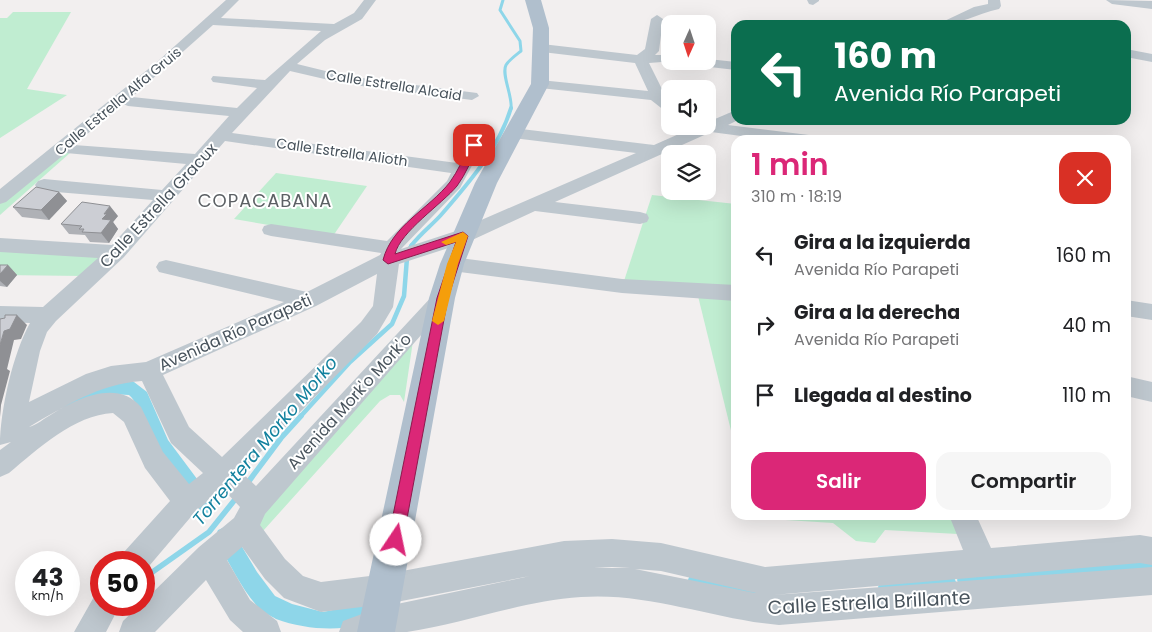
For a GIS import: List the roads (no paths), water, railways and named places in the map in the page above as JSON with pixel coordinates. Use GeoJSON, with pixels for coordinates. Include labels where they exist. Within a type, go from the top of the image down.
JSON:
{"type":"FeatureCollection","features":[{"type":"Feature","properties":{"kind":"main road"},"geometry":{"type":"LineString","coordinates":[[373,619],[442,298],[452,264],[486,183],[540,84],[541,28],[533,0]]}},
{"type":"Feature","properties":{"kind":"street","name":"Calle Estrella Alfa Gruis"},"geometry":{"type":"LineString","coordinates":[[0,198],[162,65],[233,0]]}},
{"type":"Feature","properties":{"kind":"street","name":"Calle Estrella Gracux"},"geometry":{"type":"LineString","coordinates":[[13,434],[29,351],[37,329],[48,315],[117,252],[241,113],[287,66],[320,37],[358,16],[370,0]]}},
{"type":"Feature","properties":{"kind":"street"},"geometry":{"type":"LineString","coordinates":[[1112,0],[1152,5]]}},
{"type":"Feature","properties":{"kind":"street"},"geometry":{"type":"LineString","coordinates":[[954,20],[995,3]]}},
{"type":"Feature","properties":{"kind":"street"},"geometry":{"type":"LineString","coordinates":[[640,59],[652,51],[657,20]]}},
{"type":"Feature","properties":{"kind":"street"},"geometry":{"type":"LineString","coordinates":[[211,21],[337,28]]}},
{"type":"Feature","properties":{"kind":"street"},"geometry":{"type":"LineString","coordinates":[[542,48],[640,59],[661,59]]}},
{"type":"Feature","properties":{"kind":"street"},"geometry":{"type":"LineString","coordinates":[[1131,54],[1152,58]]}},
{"type":"Feature","properties":{"kind":"street"},"geometry":{"type":"LineString","coordinates":[[640,59],[655,90],[655,96]]}},
{"type":"Feature","properties":{"kind":"street"},"geometry":{"type":"LineString","coordinates":[[716,64],[731,65]]}},
{"type":"Feature","properties":{"kind":"street","name":"Calle Estrella Alcaid"},"geometry":{"type":"LineString","coordinates":[[287,66],[346,80],[472,96]]}},
{"type":"Feature","properties":{"kind":"street"},"geometry":{"type":"LineString","coordinates":[[218,79],[268,85]]}},
{"type":"Feature","properties":{"kind":"street"},"geometry":{"type":"LineString","coordinates":[[540,84],[655,96],[661,101]]}},
{"type":"Feature","properties":{"kind":"street"},"geometry":{"type":"LineString","coordinates":[[128,101],[241,113]]}},
{"type":"Feature","properties":{"kind":"street","name":"Avenida Río Parapeti"},"geometry":{"type":"LineString","coordinates":[[716,122],[731,117]]}},
{"type":"Feature","properties":{"kind":"street"},"geometry":{"type":"LineString","coordinates":[[716,130],[763,135]]}},
{"type":"Feature","properties":{"kind":"street"},"geometry":{"type":"LineString","coordinates":[[513,133],[654,150]]}},
{"type":"Feature","properties":{"kind":"street","name":"Avenida Río Parapeti"},"geometry":{"type":"LineString","coordinates":[[0,464],[13,434],[96,378],[131,371],[148,371],[308,300],[390,254],[420,250],[463,236],[685,135]]}},
{"type":"Feature","properties":{"kind":"street","name":"Calle Estrella Alioth"},"geometry":{"type":"LineString","coordinates":[[222,136],[462,169]]}},
{"type":"Feature","properties":{"kind":"street","name":"Avenida Río Parapeti"},"geometry":{"type":"LineString","coordinates":[[390,254],[412,224],[454,184],[474,145]]}},
{"type":"Feature","properties":{"kind":"street"},"geometry":{"type":"LineString","coordinates":[[72,150],[201,160]]}},
{"type":"Feature","properties":{"kind":"street"},"geometry":{"type":"LineString","coordinates":[[44,185],[168,196]]}},
{"type":"Feature","properties":{"kind":"street"},"geometry":{"type":"LineString","coordinates":[[530,205],[640,218]]}},
{"type":"Feature","properties":{"kind":"street"},"geometry":{"type":"LineString","coordinates":[[271,230],[390,254]]}},
{"type":"Feature","properties":{"kind":"street"},"geometry":{"type":"LineString","coordinates":[[0,245],[117,252]]}},
{"type":"Feature","properties":{"kind":"street","name":"Avenida Mork'o Mork'o"},"geometry":{"type":"LineString","coordinates":[[134,632],[209,557],[241,497],[369,328],[383,306],[390,254]]}},
{"type":"Feature","properties":{"kind":"street"},"geometry":{"type":"LineString","coordinates":[[452,264],[622,286],[731,292]]}},
{"type":"Feature","properties":{"kind":"street"},"geometry":{"type":"LineString","coordinates":[[166,267],[308,300]]}},
{"type":"Feature","properties":{"kind":"street","name":"Avenida Mork'o Mork'o"},"geometry":{"type":"LineString","coordinates":[[144,551],[186,503],[241,497],[442,298]]}},
{"type":"Feature","properties":{"kind":"street"},"geometry":{"type":"LineString","coordinates":[[1131,309],[1152,312]]}},
{"type":"Feature","properties":{"kind":"street"},"geometry":{"type":"LineString","coordinates":[[0,314],[48,315]]}},
{"type":"Feature","properties":{"kind":"street"},"geometry":{"type":"LineString","coordinates":[[148,371],[160,390],[180,436],[241,497],[275,569],[294,588],[373,619],[564,555],[612,553],[661,557],[765,581],[1140,549],[1152,551]]}},
{"type":"Feature","properties":{"kind":"street"},"geometry":{"type":"LineString","coordinates":[[1131,387],[1152,392]]}},
{"type":"Feature","properties":{"kind":"street"},"geometry":{"type":"LineString","coordinates":[[13,434],[86,406],[101,402],[121,403],[136,420],[154,460],[168,481],[178,489],[186,503]]}},
{"type":"Feature","properties":{"kind":"street"},"geometry":{"type":"LineString","coordinates":[[964,520],[983,562]]}},
{"type":"Feature","properties":{"kind":"street"},"geometry":{"type":"LineString","coordinates":[[209,557],[240,610],[266,632]]}},
{"type":"Feature","properties":{"kind":"street"},"geometry":{"type":"LineString","coordinates":[[948,565],[965,597]]}},
{"type":"Feature","properties":{"kind":"street","name":"Calle Estrella Brillante"},"geometry":{"type":"LineString","coordinates":[[373,619],[554,585],[583,582],[632,583],[755,608],[779,610],[1152,581]]}},
{"type":"Feature","properties":{"kind":"street"},"geometry":{"type":"LineString","coordinates":[[89,632],[98,616]]}},
{"type":"Feature","properties":{"kind":"waterway","name":"Torrentera Morko Morko"},"geometry":{"type":"LineString","coordinates":[[503,0],[500,10],[520,41],[521,51],[509,61],[505,69],[511,108]]}},
{"type":"Feature","properties":{"kind":"waterway","name":"Torrentera Morko Morko"},"geometry":{"type":"LineString","coordinates":[[411,246],[441,215],[482,165],[499,137],[511,108]]}},
{"type":"Feature","properties":{"kind":"waterway","name":"Torrentera Morko Morko"},"geometry":{"type":"LineString","coordinates":[[409,250],[412,245]]}},
{"type":"Feature","properties":{"kind":"waterway","name":"Torrentera Morko Morko"},"geometry":{"type":"LineString","coordinates":[[300,417],[350,362],[392,324],[404,296],[407,258]]}},
{"type":"Feature","properties":{"kind":"waterway"},"geometry":{"type":"LineString","coordinates":[[70,406],[111,387],[120,386],[135,390],[144,401],[152,424],[168,456],[205,505]]}},
{"type":"Feature","properties":{"kind":"waterway","name":"Torrentera Morko Morko"},"geometry":{"type":"LineString","coordinates":[[246,485],[281,438],[301,416]]}},
{"type":"Feature","properties":{"kind":"waterway","name":"Torrentera Morko Morko"},"geometry":{"type":"LineString","coordinates":[[155,570],[209,532],[237,497]]}},
{"type":"Feature","properties":{"kind":"waterway"},"geometry":{"type":"LineString","coordinates":[[225,537],[250,579],[268,603],[289,614],[323,623],[381,610]]}},
{"type":"Feature","properties":{"kind":"waterway"},"geometry":{"type":"LineString","coordinates":[[967,580],[1152,565]]}},
{"type":"Feature","properties":{"kind":"waterway"},"geometry":{"type":"LineString","coordinates":[[697,582],[761,593]]}},
{"type":"Feature","properties":{"kind":"waterway"},"geometry":{"type":"LineString","coordinates":[[888,587],[946,582]]}},
{"type":"Feature","properties":{"kind":"district","name":"COPACABANA"},"geometry":{"type":"Point","coordinates":[265,201]}}]}
